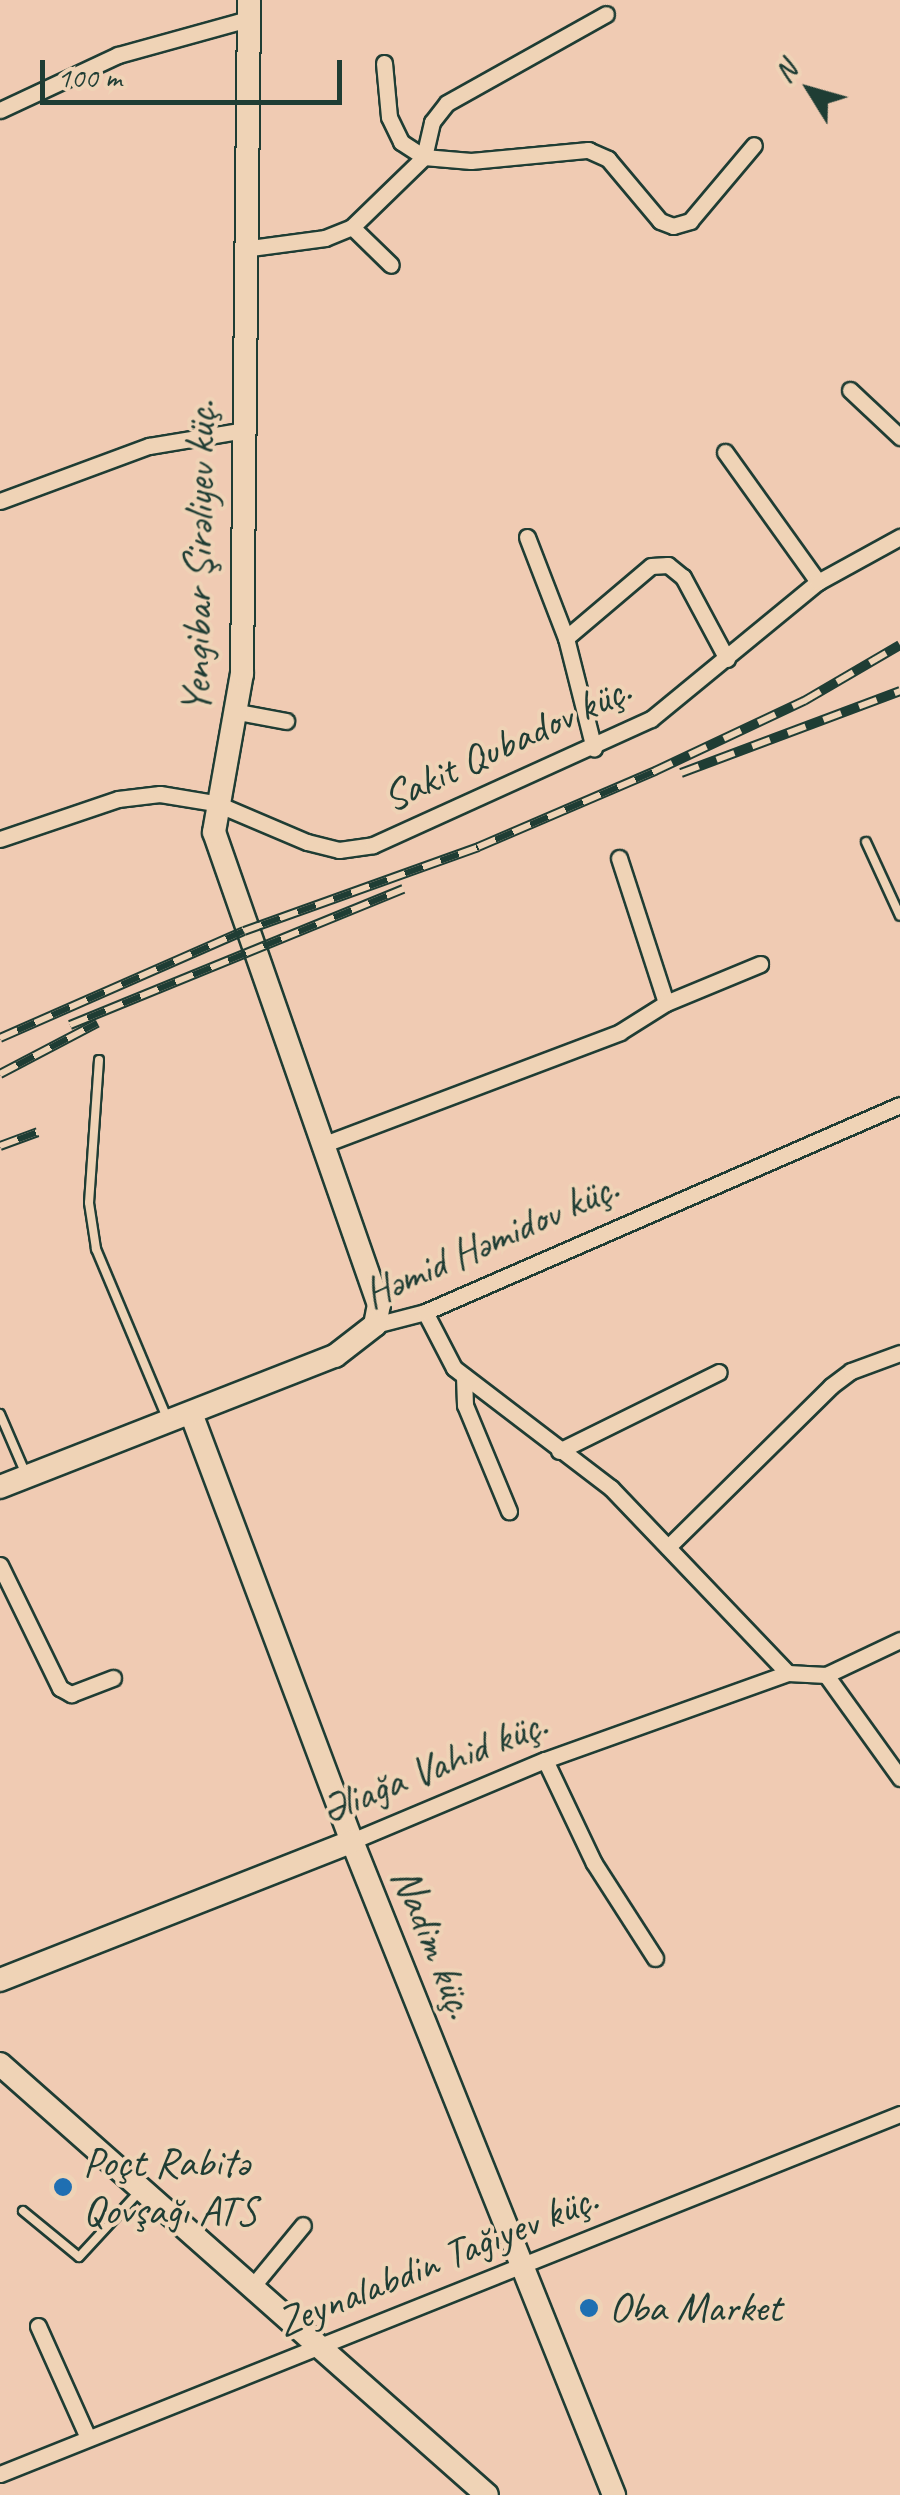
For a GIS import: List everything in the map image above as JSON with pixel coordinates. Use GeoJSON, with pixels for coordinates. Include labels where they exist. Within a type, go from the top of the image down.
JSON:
{"type":"FeatureCollection","features":[{"type":"Feature","properties":{"kind":"street"},"geometry":{"type":"LineString","coordinates":[[0,110],[118,56],[248,9]]}},
{"type":"Feature","properties":{"kind":"street","name":"Yengibar Şirəliyev küç."},"geometry":{"type":"LineString","coordinates":[[248,9],[238,712],[215,803],[219,862],[327,1143],[376,1284],[374,1325]]}},
{"type":"Feature","properties":{"kind":"street"},"geometry":{"type":"LineString","coordinates":[[243,248],[325,238],[352,227],[424,157],[432,122],[446,102],[606,14]]}},
{"type":"Feature","properties":{"kind":"street"},"geometry":{"type":"LineString","coordinates":[[384,63],[388,118],[400,142],[424,157],[470,161],[588,150],[608,158],[660,221],[674,226],[690,221],[754,145]]}},
{"type":"Feature","properties":{"kind":"street"},"geometry":{"type":"LineString","coordinates":[[352,227],[391,265]]}},
{"type":"Feature","properties":{"kind":"street"},"geometry":{"type":"LineString","coordinates":[[850,390],[900,438]]}},
{"type":"Feature","properties":{"kind":"street"},"geometry":{"type":"LineString","coordinates":[[0,500],[149,446],[240,431]]}},
{"type":"Feature","properties":{"kind":"street"},"geometry":{"type":"LineString","coordinates":[[724,452],[818,582]]}},
{"type":"Feature","properties":{"kind":"street"},"geometry":{"type":"LineString","coordinates":[[526,536],[566,638],[594,749]]}},
{"type":"Feature","properties":{"kind":"street","name":"Sakit Qubadov küç."},"geometry":{"type":"LineString","coordinates":[[0,839],[118,799],[160,794],[215,803],[338,850],[373,845],[594,749],[650,719],[818,582],[900,537]]}},
{"type":"Feature","properties":{"kind":"street"},"geometry":{"type":"LineString","coordinates":[[566,638],[652,566],[668,565],[683,576],[727,659]]}},
{"type":"Feature","properties":{"kind":"street"},"geometry":{"type":"LineString","coordinates":[[238,712],[286,721]]}},
{"type":"Feature","properties":{"kind":"street"},"geometry":{"type":"LineString","coordinates":[[619,858],[666,1003]]}},
{"type":"Feature","properties":{"kind":"street"},"geometry":{"type":"LineString","coordinates":[[327,1143],[620,1032],[666,1003],[760,964]]}},
{"type":"Feature","properties":{"kind":"street","name":"Həmid Həmidov küç."},"geometry":{"type":"LineString","coordinates":[[0,1486],[181,1420],[336,1356],[374,1325],[426,1312],[900,1105]]}},
{"type":"Feature","properties":{"kind":"street"},"geometry":{"type":"LineString","coordinates":[[426,1312],[446,1355],[464,1376],[612,1488],[788,1673]]}},
{"type":"Feature","properties":{"kind":"street"},"geometry":{"type":"LineString","coordinates":[[668,1547],[830,1386],[850,1371],[900,1353]]}},
{"type":"Feature","properties":{"kind":"street"},"geometry":{"type":"LineString","coordinates":[[560,1451],[719,1372]]}},
{"type":"Feature","properties":{"kind":"street"},"geometry":{"type":"LineString","coordinates":[[464,1376],[465,1406],[509,1510]]}},
{"type":"Feature","properties":{"kind":"street","name":"Nadim küç."},"geometry":{"type":"LineString","coordinates":[[181,1420],[614,2495]]}},
{"type":"Feature","properties":{"kind":"street"},"geometry":{"type":"LineString","coordinates":[[0,1565],[60,1688],[70,1694],[113,1678]]}},
{"type":"Feature","properties":{"kind":"street","name":"Əliağa Vahid küç."},"geometry":{"type":"LineString","coordinates":[[0,1980],[545,1760],[788,1673],[826,1674],[900,1640]]}},
{"type":"Feature","properties":{"kind":"street"},"geometry":{"type":"LineString","coordinates":[[826,1674],[900,1778]]}},
{"type":"Feature","properties":{"kind":"street"},"geometry":{"type":"LineString","coordinates":[[545,1760],[594,1863],[654,1958]]}},
{"type":"Feature","properties":{"kind":"street"},"geometry":{"type":"LineString","coordinates":[[0,2064],[486,2495]]}},
{"type":"Feature","properties":{"kind":"street","name":"Zeynalabdin Tağıyev küç."},"geometry":{"type":"LineString","coordinates":[[0,2474],[900,2114]]}},
{"type":"Feature","properties":{"kind":"street"},"geometry":{"type":"LineString","coordinates":[[252,2287],[303,2225]]}},
{"type":"Feature","properties":{"kind":"street"},"geometry":{"type":"LineString","coordinates":[[38,2326],[88,2438]]}},
{"type":"Feature","properties":{"kind":"lane"},"geometry":{"type":"LineString","coordinates":[[866,842],[900,916]]}},
{"type":"Feature","properties":{"kind":"lane"},"geometry":{"type":"LineString","coordinates":[[99,1060],[89,1204],[96,1249],[181,1420]]}},
{"type":"Feature","properties":{"kind":"lane"},"geometry":{"type":"LineString","coordinates":[[0,1414],[27,1476]]}},
{"type":"Feature","properties":{"kind":"lane"},"geometry":{"type":"LineString","coordinates":[[23,2211],[79,2257],[141,2190]]}},
{"type":"Feature","properties":{"kind":"railway"},"geometry":{"type":"LineString","coordinates":[[0,1038],[244,931],[478,847],[655,771],[804,701],[900,645]]}},
{"type":"Feature","properties":{"kind":"railway"},"geometry":{"type":"LineString","coordinates":[[681,773],[900,691]]}},
{"type":"Feature","properties":{"kind":"railway"},"geometry":{"type":"LineString","coordinates":[[70,1025],[403,889]]}},
{"type":"Feature","properties":{"kind":"railway"},"geometry":{"type":"LineString","coordinates":[[0,1074],[97,1023]]}},
{"type":"Feature","properties":{"kind":"railway"},"geometry":{"type":"LineString","coordinates":[[0,1146],[38,1132]]}},
{"type":"Feature","properties":{"kind":"place","name":"Poçt Rabitə Qovşağı ATS"},"geometry":{"type":"Point","coordinates":[63,2187]}},
{"type":"Feature","properties":{"kind":"place","name":"Oba Market"},"geometry":{"type":"Point","coordinates":[589,2308]}}]}
